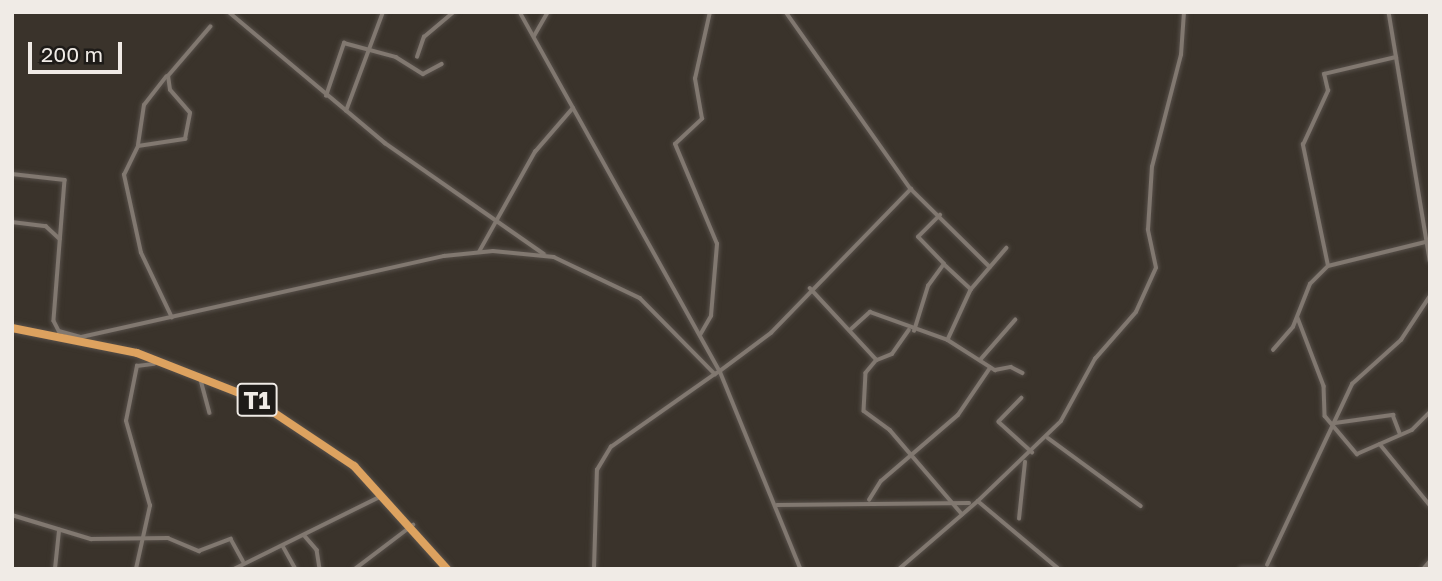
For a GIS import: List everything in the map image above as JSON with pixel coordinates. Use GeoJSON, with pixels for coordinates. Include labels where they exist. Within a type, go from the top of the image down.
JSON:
{"type":"FeatureCollection","features":[{"type":"Feature","properties":{"kind":"highway","name":"T1"},"geometry":{"type":"LineString","coordinates":[[12,327],[79,337],[185,368],[252,398],[322,441],[384,495],[413,525],[447,569]]}},
{"type":"Feature","properties":{"kind":"street"},"geometry":{"type":"LineString","coordinates":[[229,12],[326,96],[493,221],[545,256]]}},
{"type":"Feature","properties":{"kind":"street"},"geometry":{"type":"LineString","coordinates":[[346,111],[383,12]]}},
{"type":"Feature","properties":{"kind":"street"},"geometry":{"type":"LineString","coordinates":[[416,57],[424,37],[454,12]]}},
{"type":"Feature","properties":{"kind":"street"},"geometry":{"type":"LineString","coordinates":[[520,12],[700,335],[777,505],[801,569]]}},
{"type":"Feature","properties":{"kind":"street"},"geometry":{"type":"LineString","coordinates":[[534,36],[548,12]]}},
{"type":"Feature","properties":{"kind":"street"},"geometry":{"type":"LineString","coordinates":[[700,335],[711,316],[717,244],[675,144],[702,119],[695,79],[710,12]]}},
{"type":"Feature","properties":{"kind":"street"},"geometry":{"type":"LineString","coordinates":[[786,12],[911,189],[990,267]]}},
{"type":"Feature","properties":{"kind":"street"},"geometry":{"type":"LineString","coordinates":[[777,505],[808,508],[869,500],[955,505],[971,503],[978,501],[1047,438],[1095,359],[1136,312],[1156,268],[1148,230],[1152,167],[1181,55],[1184,12]]}},
{"type":"Feature","properties":{"kind":"street"},"geometry":{"type":"LineString","coordinates":[[1389,12],[1430,261]]}},
{"type":"Feature","properties":{"kind":"street"},"geometry":{"type":"LineString","coordinates":[[172,318],[125,202],[124,175],[138,146],[144,105],[210,27]]}},
{"type":"Feature","properties":{"kind":"street"},"geometry":{"type":"LineString","coordinates":[[326,96],[342,44],[371,50],[426,74],[442,64]]}},
{"type":"Feature","properties":{"kind":"street"},"geometry":{"type":"LineString","coordinates":[[1328,266],[1303,145],[1328,91],[1324,74],[1396,57]]}},
{"type":"Feature","properties":{"kind":"street"},"geometry":{"type":"LineString","coordinates":[[138,146],[185,139],[190,113],[170,90],[168,76]]}},
{"type":"Feature","properties":{"kind":"street"},"geometry":{"type":"LineString","coordinates":[[479,252],[493,221],[535,152],[573,108]]}},
{"type":"Feature","properties":{"kind":"street"},"geometry":{"type":"LineString","coordinates":[[12,174],[65,180],[54,321],[59,331],[79,337],[479,252],[545,256],[602,275],[640,298],[717,372]]}},
{"type":"Feature","properties":{"kind":"street"},"geometry":{"type":"LineString","coordinates":[[594,569],[597,470],[611,447],[764,339],[810,288],[911,189]]}},
{"type":"Feature","properties":{"kind":"street"},"geometry":{"type":"LineString","coordinates":[[940,215],[918,238],[971,290]]}},
{"type":"Feature","properties":{"kind":"street"},"geometry":{"type":"LineString","coordinates":[[12,222],[46,226],[61,240]]}},
{"type":"Feature","properties":{"kind":"street"},"geometry":{"type":"LineString","coordinates":[[1424,226],[1430,222]]}},
{"type":"Feature","properties":{"kind":"street"},"geometry":{"type":"LineString","coordinates":[[1273,350],[1298,318],[1310,284],[1328,266],[1426,242]]}},
{"type":"Feature","properties":{"kind":"street"},"geometry":{"type":"LineString","coordinates":[[948,340],[971,290],[1007,248]]}},
{"type":"Feature","properties":{"kind":"street"},"geometry":{"type":"LineString","coordinates":[[944,264],[928,286],[912,330],[892,354],[877,360],[866,373],[864,411],[910,454],[962,514]]}},
{"type":"Feature","properties":{"kind":"street"},"geometry":{"type":"LineString","coordinates":[[810,288],[877,360]]}},
{"type":"Feature","properties":{"kind":"street"},"geometry":{"type":"LineString","coordinates":[[1267,565],[1352,384],[1401,340],[1430,296]]}},
{"type":"Feature","properties":{"kind":"street"},"geometry":{"type":"LineString","coordinates":[[849,330],[870,312],[912,330],[948,340],[981,359],[990,368],[1023,373]]}},
{"type":"Feature","properties":{"kind":"street"},"geometry":{"type":"LineString","coordinates":[[1298,318],[1333,424],[1357,454],[1400,433],[1430,412]]}},
{"type":"Feature","properties":{"kind":"street"},"geometry":{"type":"LineString","coordinates":[[981,359],[1016,320]]}},
{"type":"Feature","properties":{"kind":"street"},"geometry":{"type":"LineString","coordinates":[[135,569],[150,506],[126,421],[139,363],[201,380],[210,413]]}},
{"type":"Feature","properties":{"kind":"street"},"geometry":{"type":"LineString","coordinates":[[869,500],[910,454],[958,415],[990,368]]}},
{"type":"Feature","properties":{"kind":"street"},"geometry":{"type":"LineString","coordinates":[[1022,398],[999,422],[1032,452]]}},
{"type":"Feature","properties":{"kind":"street"},"geometry":{"type":"LineString","coordinates":[[1333,424],[1393,415],[1400,433]]}},
{"type":"Feature","properties":{"kind":"street"},"geometry":{"type":"LineString","coordinates":[[1047,438],[1141,506]]}},
{"type":"Feature","properties":{"kind":"street"},"geometry":{"type":"LineString","coordinates":[[1380,444],[1430,505]]}},
{"type":"Feature","properties":{"kind":"street"},"geometry":{"type":"LineString","coordinates":[[1019,519],[1026,458]]}},
{"type":"Feature","properties":{"kind":"street"},"geometry":{"type":"LineString","coordinates":[[234,569],[243,561],[284,546],[384,495]]}},
{"type":"Feature","properties":{"kind":"street"},"geometry":{"type":"LineString","coordinates":[[978,501],[1059,569]]}},
{"type":"Feature","properties":{"kind":"street"},"geometry":{"type":"LineString","coordinates":[[899,569],[971,503]]}},
{"type":"Feature","properties":{"kind":"street"},"geometry":{"type":"LineString","coordinates":[[12,515],[99,540],[144,537],[177,540],[207,552],[231,539],[243,561]]}},
{"type":"Feature","properties":{"kind":"street"},"geometry":{"type":"LineString","coordinates":[[355,569],[413,525]]}},
{"type":"Feature","properties":{"kind":"street"},"geometry":{"type":"LineString","coordinates":[[55,569],[59,530]]}},
{"type":"Feature","properties":{"kind":"street"},"geometry":{"type":"LineString","coordinates":[[304,535],[317,550],[320,569]]}},
{"type":"Feature","properties":{"kind":"street"},"geometry":{"type":"LineString","coordinates":[[284,546],[296,569]]}},
{"type":"Feature","properties":{"kind":"street"},"geometry":{"type":"LineString","coordinates":[[1423,569],[1430,561]]}},
{"type":"Feature","properties":{"kind":"street"},"geometry":{"type":"LineString","coordinates":[[1241,569],[1267,565],[1272,569]]}}]}
